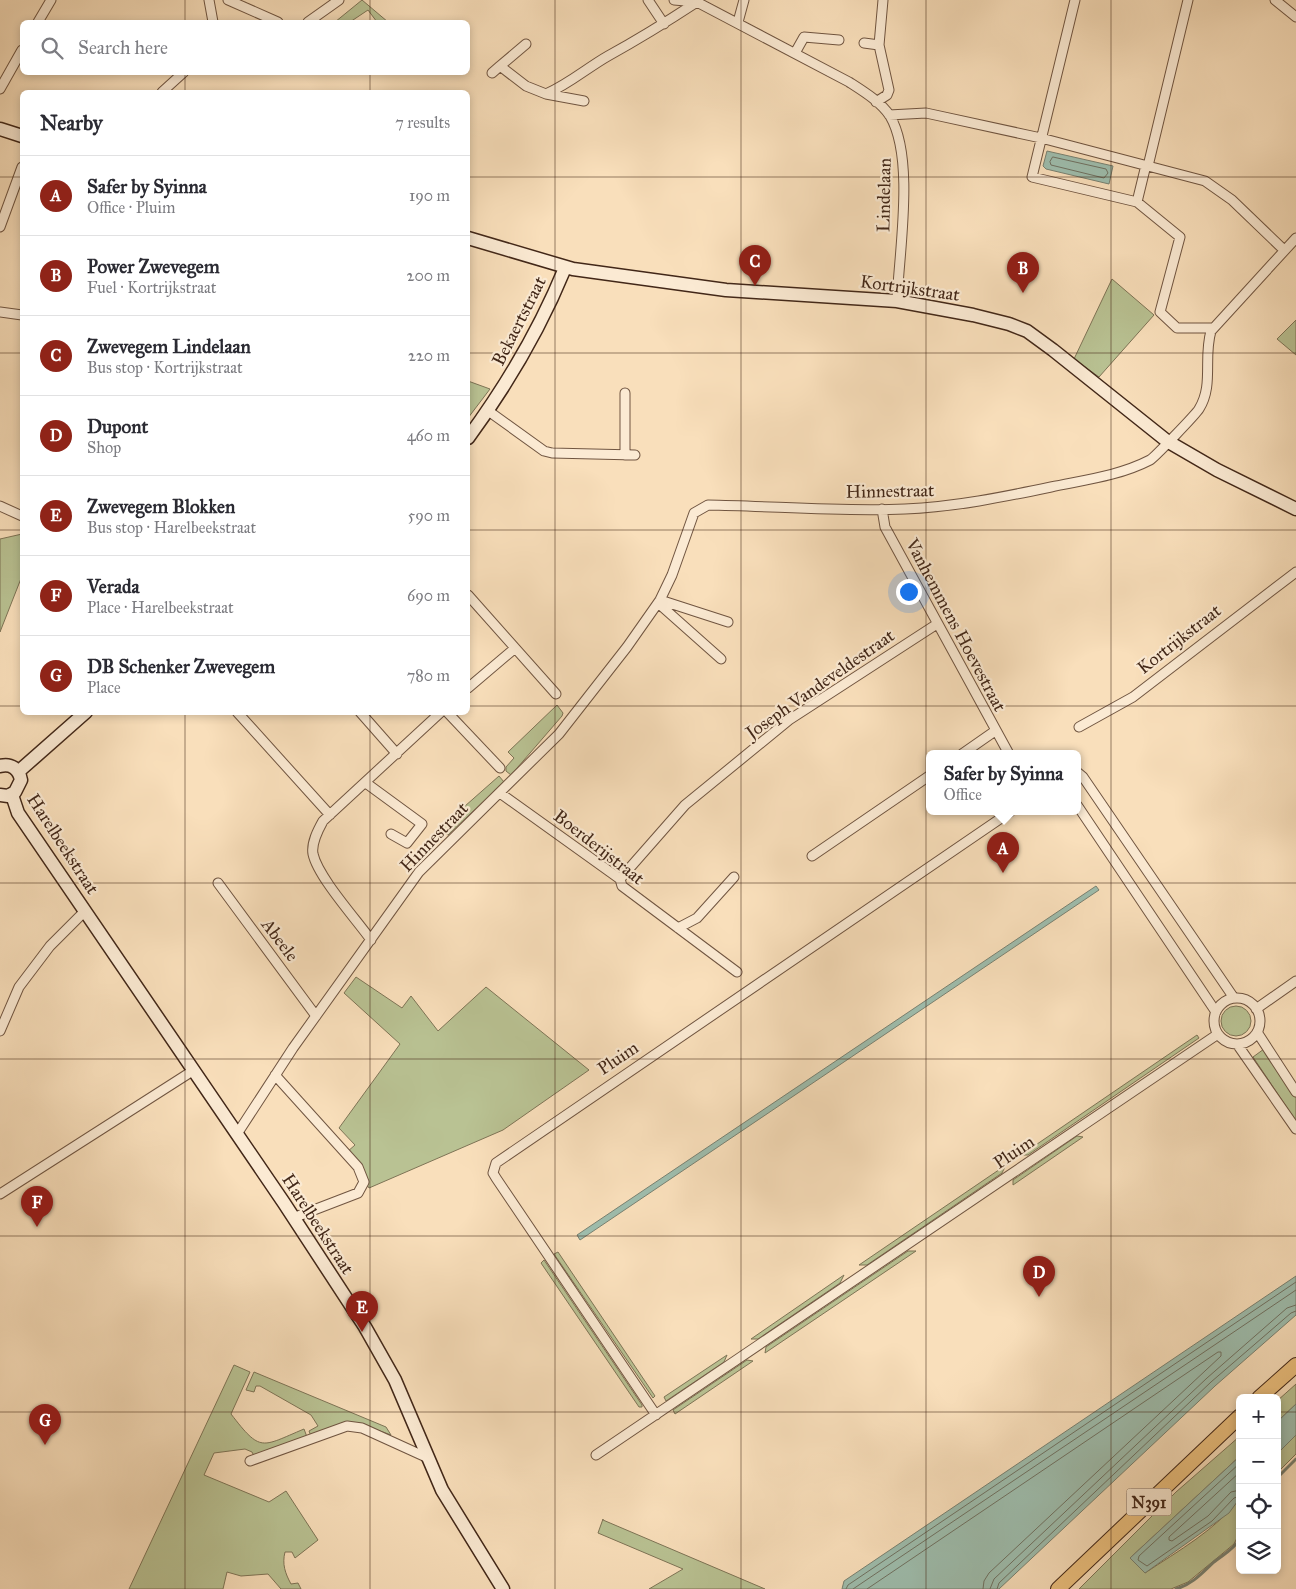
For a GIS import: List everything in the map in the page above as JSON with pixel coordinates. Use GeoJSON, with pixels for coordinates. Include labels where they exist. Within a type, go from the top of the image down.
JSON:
{"type":"FeatureCollection","features":[{"type":"Feature","properties":{"kind":"main road"},"geometry":{"type":"LineString","coordinates":[[1263,1394],[1296,1365]]}},
{"type":"Feature","properties":{"kind":"main road","name":"N391"},"geometry":{"type":"LineString","coordinates":[[1058,1589],[1236,1420]]}},
{"type":"Feature","properties":{"kind":"street"},"geometry":{"type":"LineString","coordinates":[[39,20],[51,0]]}},
{"type":"Feature","properties":{"kind":"street"},"geometry":{"type":"LineString","coordinates":[[209,0],[214,20]]}},
{"type":"Feature","properties":{"kind":"street"},"geometry":{"type":"LineString","coordinates":[[228,0],[273,20]]}},
{"type":"Feature","properties":{"kind":"street"},"geometry":{"type":"LineString","coordinates":[[311,20],[339,0]]}},
{"type":"Feature","properties":{"kind":"street"},"geometry":{"type":"LineString","coordinates":[[648,0],[664,24]]}},
{"type":"Feature","properties":{"kind":"street","name":"Lindelaan"},"geometry":{"type":"LineString","coordinates":[[674,0],[695,1],[795,52],[849,82],[876,102],[889,115],[898,134],[905,166],[897,302]]}},
{"type":"Feature","properties":{"kind":"street"},"geometry":{"type":"LineString","coordinates":[[738,22],[744,0]]}},
{"type":"Feature","properties":{"kind":"street"},"geometry":{"type":"LineString","coordinates":[[876,102],[887,95],[889,90],[879,45],[883,0]]}},
{"type":"Feature","properties":{"kind":"street"},"geometry":{"type":"LineString","coordinates":[[1075,0],[1032,177],[1137,202],[1180,237],[1160,312],[1177,328],[1213,328],[1296,238]]}},
{"type":"Feature","properties":{"kind":"street"},"geometry":{"type":"LineString","coordinates":[[1137,202],[1188,0]]}},
{"type":"Feature","properties":{"kind":"street"},"geometry":{"type":"LineString","coordinates":[[1275,0],[1296,17]]}},
{"type":"Feature","properties":{"kind":"street"},"geometry":{"type":"LineString","coordinates":[[546,94],[573,80],[608,56],[664,24],[695,1]]}},
{"type":"Feature","properties":{"kind":"street"},"geometry":{"type":"LineString","coordinates":[[795,52],[801,36],[840,40]]}},
{"type":"Feature","properties":{"kind":"street"},"geometry":{"type":"LineString","coordinates":[[864,43],[879,45]]}},
{"type":"Feature","properties":{"kind":"street"},"geometry":{"type":"LineString","coordinates":[[492,73],[526,44]]}},
{"type":"Feature","properties":{"kind":"street"},"geometry":{"type":"LineString","coordinates":[[0,89],[20,54]]}},
{"type":"Feature","properties":{"kind":"street"},"geometry":{"type":"LineString","coordinates":[[500,66],[526,86],[546,94],[584,101]]}},
{"type":"Feature","properties":{"kind":"street"},"geometry":{"type":"LineString","coordinates":[[164,90],[181,75]]}},
{"type":"Feature","properties":{"kind":"street"},"geometry":{"type":"LineString","coordinates":[[571,99],[573,80]]}},
{"type":"Feature","properties":{"kind":"street"},"geometry":{"type":"LineString","coordinates":[[889,115],[926,113],[1041,138],[1205,181],[1232,200],[1284,250]]}},
{"type":"Feature","properties":{"kind":"street"},"geometry":{"type":"LineString","coordinates":[[0,129],[20,135]]}},
{"type":"Feature","properties":{"kind":"street"},"geometry":{"type":"LineString","coordinates":[[0,227],[20,172]]}},
{"type":"Feature","properties":{"kind":"street","name":"Kortrijkstraat"},"geometry":{"type":"LineString","coordinates":[[470,239],[565,268],[726,290],[897,302],[993,319],[1027,331],[1167,441],[1217,470],[1296,509]]}},
{"type":"Feature","properties":{"kind":"street","name":"Bekaertstraat"},"geometry":{"type":"LineString","coordinates":[[470,435],[524,354],[553,297],[565,268]]}},
{"type":"Feature","properties":{"kind":"street"},"geometry":{"type":"LineString","coordinates":[[0,312],[20,315]]}},
{"type":"Feature","properties":{"kind":"street","name":"Hinnestraat"},"geometry":{"type":"LineString","coordinates":[[237,1134],[275,1075],[419,872],[559,734],[659,601],[672,576],[691,519],[699,509],[708,505],[882,509],[957,505],[1095,478],[1128,469],[1152,459],[1199,409],[1208,384],[1206,346],[1213,328]]}},
{"type":"Feature","properties":{"kind":"street"},"geometry":{"type":"LineString","coordinates":[[625,393],[625,455]]}},
{"type":"Feature","properties":{"kind":"street"},"geometry":{"type":"LineString","coordinates":[[488,410],[544,451],[552,453],[635,455]]}},
{"type":"Feature","properties":{"kind":"street"},"geometry":{"type":"LineString","coordinates":[[0,506],[20,515]]}},
{"type":"Feature","properties":{"kind":"street","name":"Vanhemmens Hoevestraat"},"geometry":{"type":"LineString","coordinates":[[882,509],[885,527],[1006,750]]}},
{"type":"Feature","properties":{"kind":"street","name":"Kortrijkstraat"},"geometry":{"type":"LineString","coordinates":[[1079,727],[1133,697],[1296,572]]}},
{"type":"Feature","properties":{"kind":"street"},"geometry":{"type":"LineString","coordinates":[[470,597],[556,694]]}},
{"type":"Feature","properties":{"kind":"street"},"geometry":{"type":"LineString","coordinates":[[659,601],[728,622]]}},
{"type":"Feature","properties":{"kind":"street"},"geometry":{"type":"LineString","coordinates":[[659,601],[720,658]]}},
{"type":"Feature","properties":{"kind":"street","name":"Joseph Vandeveldestraat"},"geometry":{"type":"LineString","coordinates":[[620,879],[684,804],[789,720],[937,624]]}},
{"type":"Feature","properties":{"kind":"street"},"geometry":{"type":"LineString","coordinates":[[470,686],[514,649]]}},
{"type":"Feature","properties":{"kind":"street"},"geometry":{"type":"LineString","coordinates":[[18,772],[83,715]]}},
{"type":"Feature","properties":{"kind":"street"},"geometry":{"type":"LineString","coordinates":[[240,715],[330,815]]}},
{"type":"Feature","properties":{"kind":"street"},"geometry":{"type":"LineString","coordinates":[[363,715],[397,754]]}},
{"type":"Feature","properties":{"kind":"street"},"geometry":{"type":"LineString","coordinates":[[371,940],[320,871],[313,853],[316,834],[323,821],[438,715]]}},
{"type":"Feature","properties":{"kind":"street"},"geometry":{"type":"LineString","coordinates":[[451,715],[500,768]]}},
{"type":"Feature","properties":{"kind":"street"},"geometry":{"type":"LineString","coordinates":[[968,750],[995,732]]}},
{"type":"Feature","properties":{"kind":"street"},"geometry":{"type":"LineString","coordinates":[[0,766],[10,765],[18,772],[20,785],[6,795]]}},
{"type":"Feature","properties":{"kind":"street"},"geometry":{"type":"LineString","coordinates":[[1081,775],[1234,998]]}},
{"type":"Feature","properties":{"kind":"street"},"geometry":{"type":"LineString","coordinates":[[812,856],[926,778]]}},
{"type":"Feature","properties":{"kind":"street"},"geometry":{"type":"LineString","coordinates":[[366,783],[422,824],[407,843],[391,834]]}},
{"type":"Feature","properties":{"kind":"street","name":"Boerderijstraat"},"geometry":{"type":"LineString","coordinates":[[500,793],[620,879],[622,886],[738,972]]}},
{"type":"Feature","properties":{"kind":"street","name":"Harelbeekstraat"},"geometry":{"type":"LineString","coordinates":[[6,795],[194,1070],[365,1327],[390,1372],[442,1490],[503,1589]]}},
{"type":"Feature","properties":{"kind":"street"},"geometry":{"type":"LineString","coordinates":[[1081,811],[1216,1012]]}},
{"type":"Feature","properties":{"kind":"street","name":"Pluim"},"geometry":{"type":"LineString","coordinates":[[656,1415],[496,1178],[494,1173],[496,1163],[1006,815]]}},
{"type":"Feature","properties":{"kind":"street"},"geometry":{"type":"LineString","coordinates":[[678,928],[697,918],[734,877]]}},
{"type":"Feature","properties":{"kind":"street","name":"Abeele"},"geometry":{"type":"LineString","coordinates":[[218,883],[316,1016]]}},
{"type":"Feature","properties":{"kind":"street","name":"Harelbeekstraat"},"geometry":{"type":"LineString","coordinates":[[0,1030],[19,987],[27,975],[50,946],[85,911]]}},
{"type":"Feature","properties":{"kind":"street"},"geometry":{"type":"LineString","coordinates":[[1256,1009],[1296,981]]}},
{"type":"Feature","properties":{"kind":"street"},"geometry":{"type":"LineString","coordinates":[[1234,998],[1246,1001],[1256,1009],[1259,1020],[1257,1032],[1249,1040],[1238,1044],[1230,1043],[1218,1034],[1214,1019],[1220,1005],[1234,998]]}},
{"type":"Feature","properties":{"kind":"street"},"geometry":{"type":"LineString","coordinates":[[1257,1032],[1296,1092]]}},
{"type":"Feature","properties":{"kind":"street","name":"Pluim"},"geometry":{"type":"LineString","coordinates":[[596,1455],[1218,1034]]}},
{"type":"Feature","properties":{"kind":"street"},"geometry":{"type":"LineString","coordinates":[[1238,1044],[1296,1130]]}},
{"type":"Feature","properties":{"kind":"street"},"geometry":{"type":"LineString","coordinates":[[0,1194],[194,1070]]}},
{"type":"Feature","properties":{"kind":"street"},"geometry":{"type":"LineString","coordinates":[[275,1075],[358,1167],[364,1182],[358,1194],[292,1218]]}},
{"type":"Feature","properties":{"kind":"street"},"geometry":{"type":"LineString","coordinates":[[250,1461],[347,1426],[362,1428],[428,1458]]}},
{"type":"Feature","properties":{"kind":"green space"},"geometry":{"type":"Polygon","coordinates":[[[362,0],[386,20],[376,20],[368,10],[353,20],[337,20],[362,0]]]}},
{"type":"Feature","properties":{"kind":"green space"},"geometry":{"type":"Polygon","coordinates":[[[1112,279],[1154,315],[1099,377],[1074,359],[1112,279]]]}},
{"type":"Feature","properties":{"kind":"green space"},"geometry":{"type":"Polygon","coordinates":[[[1296,320],[1296,355],[1277,339],[1296,320]]]}},
{"type":"Feature","properties":{"kind":"green space"},"geometry":{"type":"Polygon","coordinates":[[[470,382],[490,389],[470,415],[470,382]]]}},
{"type":"Feature","properties":{"kind":"green space"},"geometry":{"type":"Polygon","coordinates":[[[20,534],[20,581],[0,632],[0,539],[20,534]]]}},
{"type":"Feature","properties":{"kind":"green space"},"geometry":{"type":"Polygon","coordinates":[[[557,705],[563,713],[562,716],[511,775],[506,771],[506,767],[514,758],[508,752],[557,705]]]}},
{"type":"Feature","properties":{"kind":"green space"},"geometry":{"type":"Polygon","coordinates":[[[499,776],[504,782],[448,835],[439,829],[499,776]]]}},
{"type":"Feature","properties":{"kind":"green space"},"geometry":{"type":"Polygon","coordinates":[[[356,977],[402,1008],[411,996],[438,1031],[486,987],[589,1070],[503,1130],[369,1188],[347,1152],[355,1145],[339,1128],[400,1044],[344,993],[356,977]]]}},
{"type":"Feature","properties":{"kind":"green space"},"geometry":{"type":"Polygon","coordinates":[[[1236,1006],[1247,1010],[1251,1021],[1247,1032],[1236,1036],[1225,1032],[1221,1021],[1225,1010],[1236,1006]]]}},
{"type":"Feature","properties":{"kind":"green space"},"geometry":{"type":"Polygon","coordinates":[[[1197,1035],[1199,1038],[1028,1155],[1021,1155],[1197,1035]]]}},
{"type":"Feature","properties":{"kind":"green space"},"geometry":{"type":"Polygon","coordinates":[[[1264,1049],[1296,1097],[1296,1121],[1253,1057],[1264,1049]]]}},
{"type":"Feature","properties":{"kind":"green space"},"geometry":{"type":"Polygon","coordinates":[[[1077,1136],[1083,1137],[1013,1185],[1013,1180],[1077,1136]]]}},
{"type":"Feature","properties":{"kind":"green space"},"geometry":{"type":"Polygon","coordinates":[[[1006,1165],[1002,1173],[867,1265],[859,1265],[1006,1165]]]}},
{"type":"Feature","properties":{"kind":"green space"},"geometry":{"type":"Polygon","coordinates":[[[908,1251],[916,1251],[765,1353],[766,1347],[908,1251]]]}},
{"type":"Feature","properties":{"kind":"green space"},"geometry":{"type":"Polygon","coordinates":[[[558,1252],[655,1396],[653,1398],[554,1254],[558,1252]]]}},
{"type":"Feature","properties":{"kind":"green space"},"geometry":{"type":"Polygon","coordinates":[[[544,1260],[642,1407],[639,1407],[541,1263],[544,1260]]]}},
{"type":"Feature","properties":{"kind":"green space"},"geometry":{"type":"Polygon","coordinates":[[[844,1275],[840,1283],[758,1339],[751,1339],[844,1275]]]}},
{"type":"Feature","properties":{"kind":"green space"},"geometry":{"type":"Polygon","coordinates":[[[727,1355],[724,1362],[666,1401],[664,1397],[727,1355]]]}},
{"type":"Feature","properties":{"kind":"green space"},"geometry":{"type":"Polygon","coordinates":[[[747,1360],[753,1361],[675,1414],[673,1410],[747,1360]]]}},
{"type":"Feature","properties":{"kind":"green space"},"geometry":{"type":"Polygon","coordinates":[[[234,1365],[250,1372],[231,1414],[249,1435],[256,1441],[263,1443],[279,1440],[304,1429],[307,1437],[254,1456],[252,1452],[245,1449],[214,1453],[204,1475],[269,1502],[286,1491],[318,1540],[295,1558],[292,1552],[285,1552],[284,1564],[287,1576],[291,1584],[298,1583],[301,1589],[281,1589],[268,1574],[241,1576],[227,1572],[223,1589],[129,1589],[234,1365]]]}},
{"type":"Feature","properties":{"kind":"green space"},"geometry":{"type":"Polygon","coordinates":[[[254,1372],[386,1427],[391,1435],[367,1426],[343,1424],[311,1436],[309,1431],[318,1426],[311,1415],[260,1386],[256,1386],[254,1392],[246,1390],[254,1372]]]}},
{"type":"Feature","properties":{"kind":"green space"},"geometry":{"type":"Polygon","coordinates":[[[1296,1384],[1296,1404],[1281,1418],[1281,1397],[1296,1384]]]}},
{"type":"Feature","properties":{"kind":"green space"},"geometry":{"type":"Polygon","coordinates":[[[1296,1435],[1296,1454],[1281,1469],[1281,1450],[1296,1435]]]}},
{"type":"Feature","properties":{"kind":"green space"},"geometry":{"type":"Polygon","coordinates":[[[1236,1440],[1236,1460],[1130,1558],[1145,1573],[1208,1530],[1236,1503],[1236,1540],[1234,1544],[1188,1582],[1171,1589],[1079,1589],[1176,1492],[1236,1440]]]}},
{"type":"Feature","properties":{"kind":"green space"},"geometry":{"type":"Polygon","coordinates":[[[603,1519],[765,1589],[649,1589],[683,1569],[598,1533],[603,1519]]]}},
{"type":"Feature","properties":{"kind":"water"},"geometry":{"type":"Polygon","coordinates":[[[1047,151],[1113,166],[1109,184],[1046,169],[1043,166],[1047,151]]]}},
{"type":"Feature","properties":{"kind":"water"},"geometry":{"type":"Polygon","coordinates":[[[1096,886],[1099,890],[580,1240],[577,1235],[1096,886]]]}},
{"type":"Feature","properties":{"kind":"water"},"geometry":{"type":"Polygon","coordinates":[[[1296,1276],[1296,1315],[1215,1386],[999,1589],[842,1589],[844,1581],[1296,1276]]]}},
{"type":"Feature","properties":{"kind":"water"},"geometry":{"type":"Polygon","coordinates":[[[1296,1404],[1296,1435],[1281,1450],[1281,1439],[1281,1418],[1296,1404]]]}},
{"type":"Feature","properties":{"kind":"water"},"geometry":{"type":"Polygon","coordinates":[[[1236,1460],[1236,1503],[1229,1513],[1145,1573],[1130,1558],[1236,1460]]]}},
{"type":"Feature","properties":{"kind":"waterway"},"geometry":{"type":"LineString","coordinates":[[1281,1474],[1296,1459]]}},
{"type":"Feature","properties":{"kind":"waterway"},"geometry":{"type":"LineString","coordinates":[[1176,1589],[1197,1578],[1236,1544]]}},
{"type":"Feature","properties":{"kind":"place","name":"Zwevegem Lindelaan"},"geometry":{"type":"Point","coordinates":[755,286]}},
{"type":"Feature","properties":{"kind":"place","name":"Power Zwevegem"},"geometry":{"type":"Point","coordinates":[1023,293]}},
{"type":"Feature","properties":{"kind":"place","name":"Safer by Syinna"},"geometry":{"type":"Point","coordinates":[1003,873]}},
{"type":"Feature","properties":{"kind":"place","name":"Verada"},"geometry":{"type":"Point","coordinates":[37,1227]}},
{"type":"Feature","properties":{"kind":"place","name":"Dupont"},"geometry":{"type":"Point","coordinates":[1039,1297]}},
{"type":"Feature","properties":{"kind":"place","name":"Zwevegem Blokken"},"geometry":{"type":"Point","coordinates":[362,1332]}},
{"type":"Feature","properties":{"kind":"place","name":"DB Schenker Zwevegem"},"geometry":{"type":"Point","coordinates":[45,1445]}}]}
